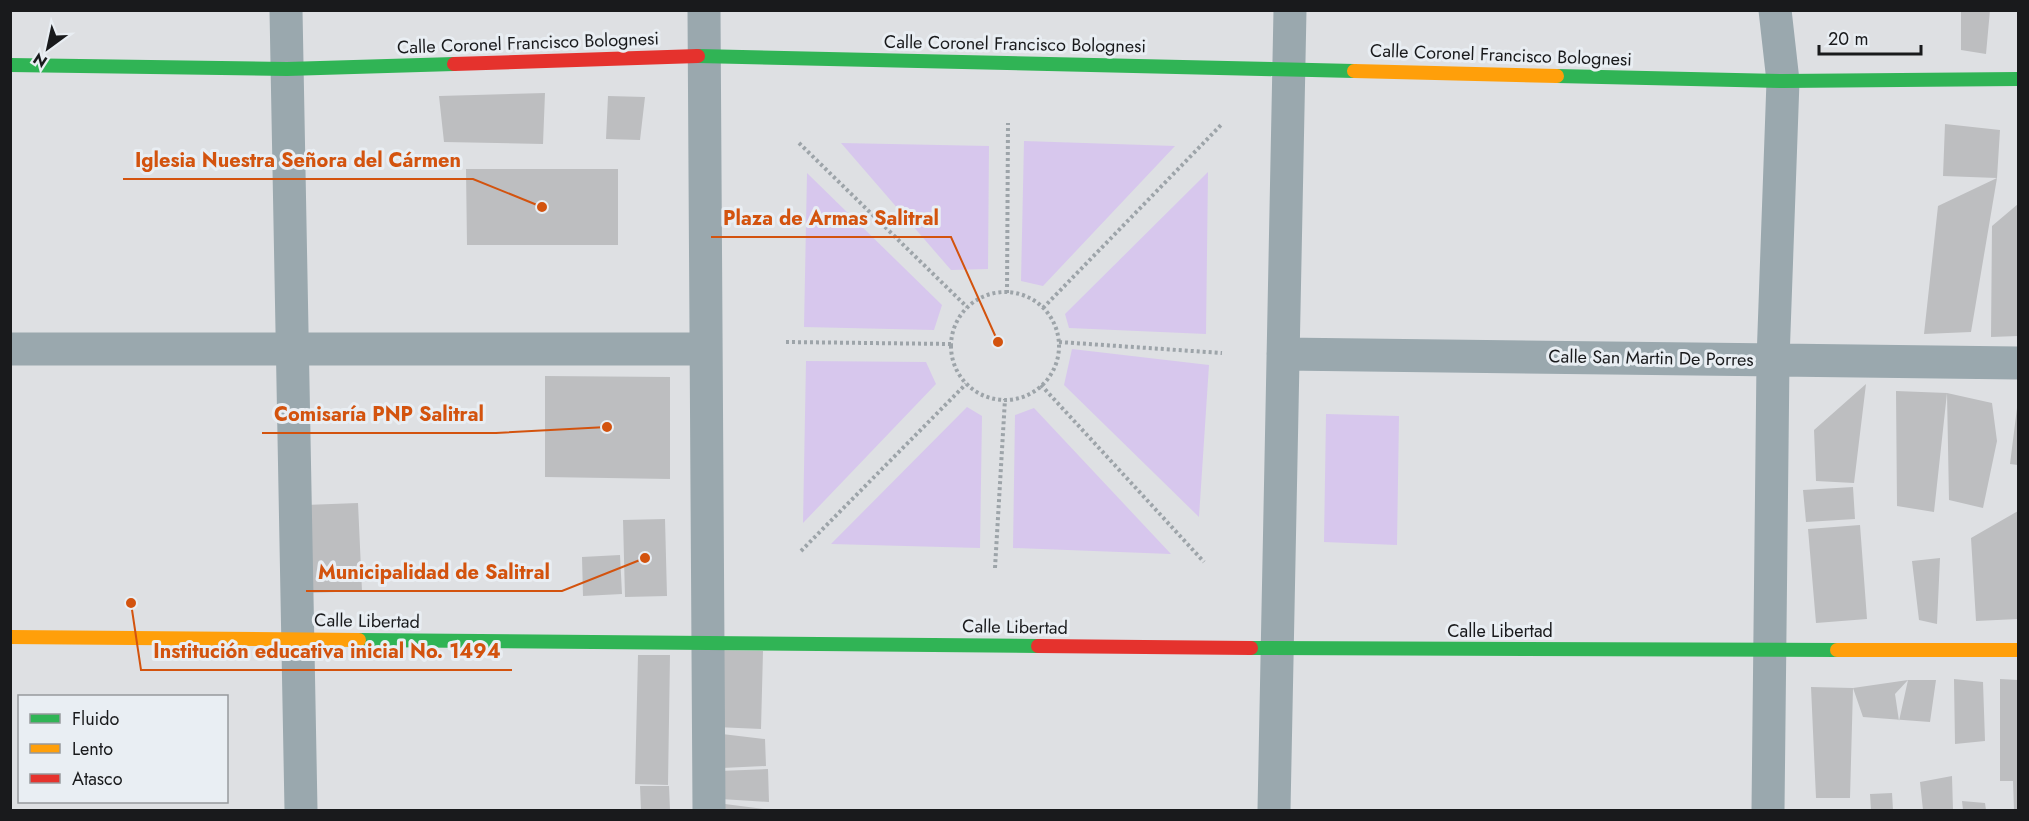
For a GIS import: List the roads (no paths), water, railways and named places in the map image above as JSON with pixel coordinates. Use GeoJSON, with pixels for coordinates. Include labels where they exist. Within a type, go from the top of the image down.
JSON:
{"type":"FeatureCollection","features":[{"type":"Feature","properties":{"kind":"street"},"geometry":{"type":"LineString","coordinates":[[286,10],[301,810]]}},
{"type":"Feature","properties":{"kind":"street"},"geometry":{"type":"LineString","coordinates":[[704,10],[709,810]]}},
{"type":"Feature","properties":{"kind":"street"},"geometry":{"type":"LineString","coordinates":[[1274,810],[1290,10]]}},
{"type":"Feature","properties":{"kind":"street"},"geometry":{"type":"LineString","coordinates":[[1768,810],[1773,360],[1783,81],[1774,10]]}},
{"type":"Feature","properties":{"kind":"street","name":"Calle Coronel Francisco Bolognesi"},"geometry":{"type":"LineString","coordinates":[[10,65],[287,69],[704,56],[1783,81],[2019,79]]}},
{"type":"Feature","properties":{"kind":"street"},"geometry":{"type":"LineString","coordinates":[[10,350],[706,349]]}},
{"type":"Feature","properties":{"kind":"street","name":"Calle San Martin De Porres"},"geometry":{"type":"LineString","coordinates":[[1283,354],[2019,363]]}},
{"type":"Feature","properties":{"kind":"street","name":"Calle Libertad"},"geometry":{"type":"LineString","coordinates":[[10,637],[1277,648],[2019,650]]}},
{"type":"Feature","properties":{"kind":"place","name":"Iglesia Nuestra Señora del Cármen"},"geometry":{"type":"Point","coordinates":[542,207]}},
{"type":"Feature","properties":{"kind":"place","name":"Plaza de Armas Salitral"},"geometry":{"type":"Point","coordinates":[998,342]}},
{"type":"Feature","properties":{"kind":"place","name":"Comisaría PNP Salitral"},"geometry":{"type":"Point","coordinates":[607,427]}},
{"type":"Feature","properties":{"kind":"place","name":"Municipalidad de Salitral"},"geometry":{"type":"Point","coordinates":[645,558]}},
{"type":"Feature","properties":{"kind":"place","name":"Institución educativa inicial No. 1494"},"geometry":{"type":"Point","coordinates":[131,603]}}]}
